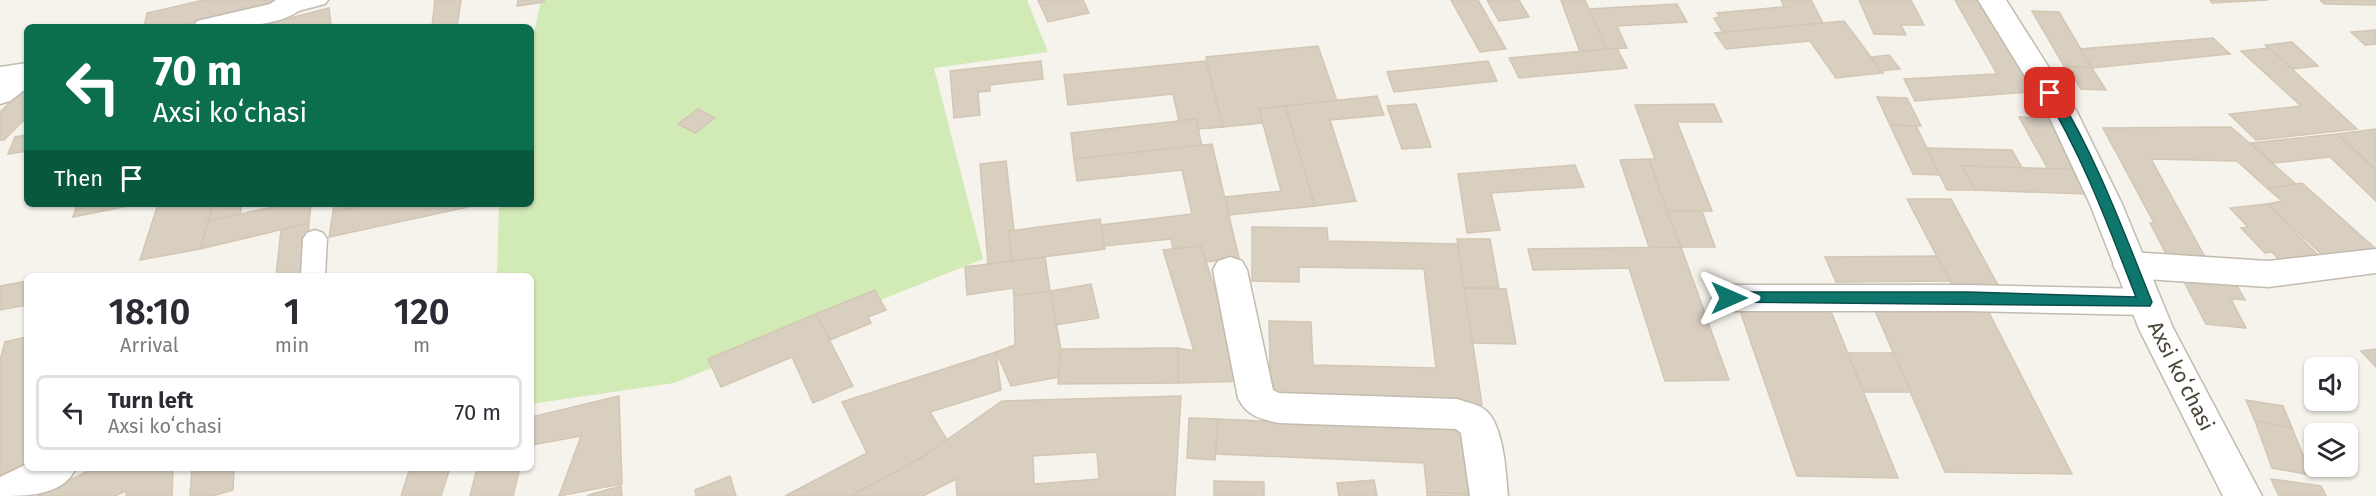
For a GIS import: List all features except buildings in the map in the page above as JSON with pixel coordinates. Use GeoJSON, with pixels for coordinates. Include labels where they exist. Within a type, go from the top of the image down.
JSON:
{"type":"FeatureCollection","features":[{"type":"Feature","properties":{"kind":"street","name":"Axsi koʻchasi"},"geometry":{"type":"LineString","coordinates":[[1992,0],[2062,112],[2106,204],[2156,329],[2243,496]]}},
{"type":"Feature","properties":{"kind":"street"},"geometry":{"type":"LineString","coordinates":[[218,24],[287,5]]}},
{"type":"Feature","properties":{"kind":"street"},"geometry":{"type":"LineString","coordinates":[[0,94],[24,74]]}},
{"type":"Feature","properties":{"kind":"street"},"geometry":{"type":"LineString","coordinates":[[2130,265],[2268,274],[2376,261]]}},
{"type":"Feature","properties":{"kind":"street"},"geometry":{"type":"LineString","coordinates":[[1230,270],[1256,398],[1265,405],[1279,408],[1458,414],[1468,418],[1475,423],[1480,435],[1489,496]]}},
{"type":"Feature","properties":{"kind":"street"},"geometry":{"type":"LineString","coordinates":[[1729,298],[1968,298],[2145,302]]}},
{"type":"Feature","properties":{"kind":"street"},"geometry":{"type":"LineString","coordinates":[[0,495],[51,471]]}},
{"type":"Feature","properties":{"kind":"lane"},"geometry":{"type":"LineString","coordinates":[[287,5],[318,0]]}},
{"type":"Feature","properties":{"kind":"lane"},"geometry":{"type":"LineString","coordinates":[[0,74],[24,72]]}},
{"type":"Feature","properties":{"kind":"lane"},"geometry":{"type":"LineString","coordinates":[[313,273],[315,239]]}},
{"type":"Feature","properties":{"kind":"green space"},"geometry":{"type":"Polygon","coordinates":[[[541,0],[1027,0],[1048,52],[934,68],[983,259],[674,383],[534,404],[534,273],[497,273],[499,207],[534,207],[534,33],[541,0]]]}},
{"type":"Feature","properties":{"kind":"route"},"geometry":{"type":"LineString","coordinates":[[1729,298],[1968,298],[2145,302],[2106,204],[2062,112],[2050,93]]}}]}
